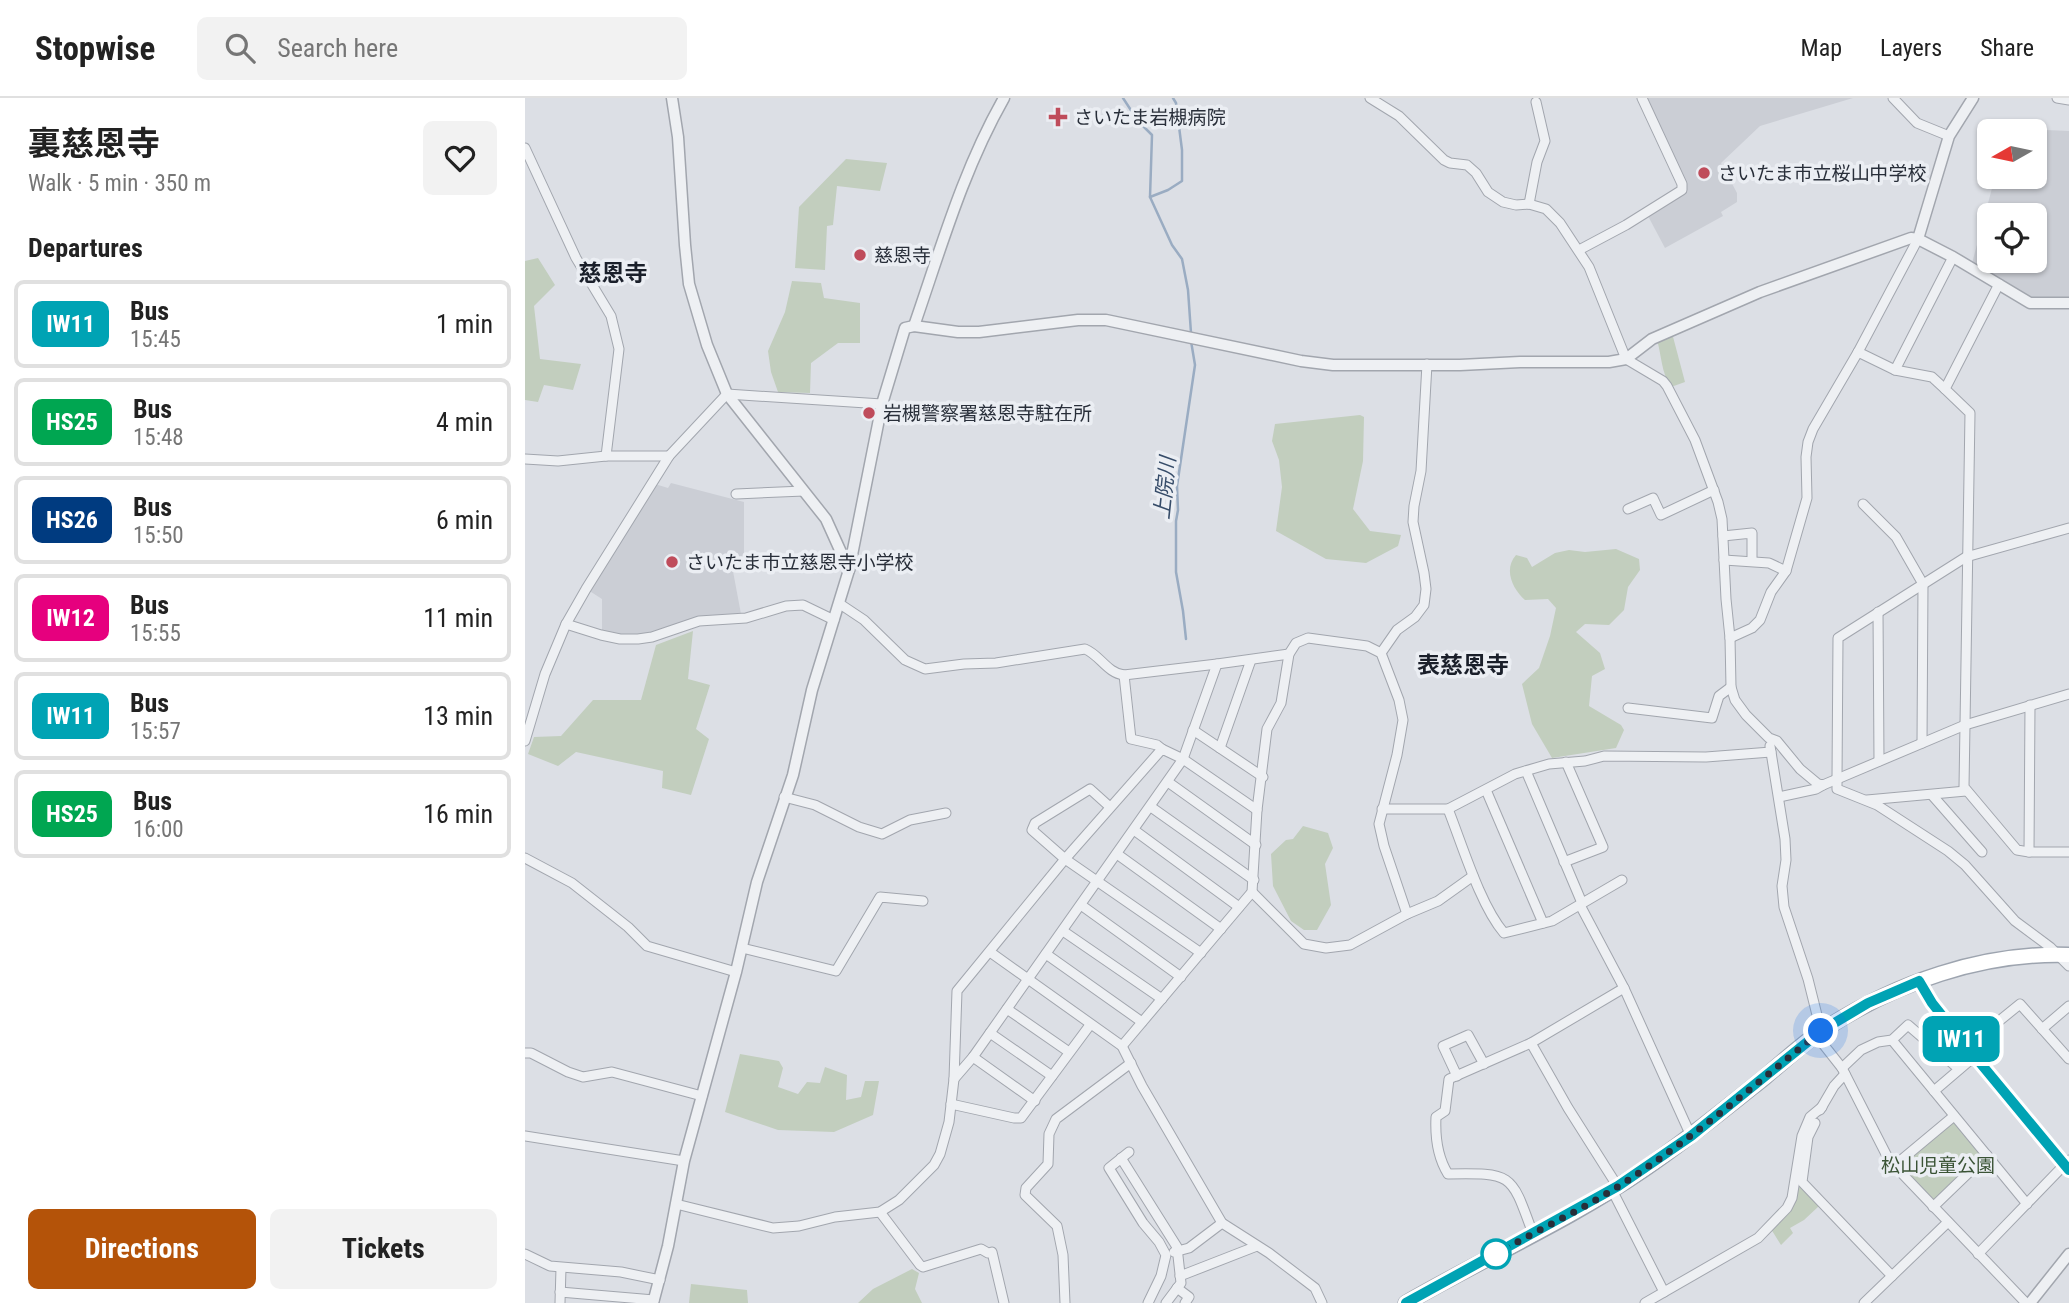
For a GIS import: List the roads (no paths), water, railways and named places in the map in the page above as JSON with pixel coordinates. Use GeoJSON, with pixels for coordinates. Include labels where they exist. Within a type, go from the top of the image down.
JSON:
{"type":"FeatureCollection","features":[{"type":"Feature","properties":{"kind":"main road"},"geometry":{"type":"LineString","coordinates":[[1406,1303],[1615,1188],[1691,1136],[1818,1033],[1868,1003],[1919,981],[1975,965],[2013,958],[2063,955]]}},
{"type":"Feature","properties":{"kind":"street"},"geometry":{"type":"LineString","coordinates":[[672,98],[678,137],[689,284],[727,394],[826,519],[849,570]]}},
{"type":"Feature","properties":{"kind":"street"},"geometry":{"type":"LineString","coordinates":[[914,326],[966,174],[985,131],[1004,98]]}},
{"type":"Feature","properties":{"kind":"street"},"geometry":{"type":"LineString","coordinates":[[1370,98],[1399,116],[1444,160],[1468,165],[1488,192],[1503,202],[1529,204],[1546,209],[1560,223],[1579,250],[1589,267],[1626,359],[1667,386],[1695,440],[1714,490],[1722,519],[1731,687],[1735,700],[1769,738],[1777,741],[1800,769],[1823,785]]}},
{"type":"Feature","properties":{"kind":"street"},"geometry":{"type":"LineString","coordinates":[[1579,250],[1682,190],[1682,184],[1642,98]]}},
{"type":"Feature","properties":{"kind":"street"},"geometry":{"type":"LineString","coordinates":[[1893,98],[1917,123],[1949,136]]}},
{"type":"Feature","properties":{"kind":"street"},"geometry":{"type":"LineString","coordinates":[[1730,638],[1752,628],[1760,620],[1771,592],[1786,571],[1807,498],[1806,457],[1812,429],[1858,352],[1918,239],[1949,136],[1973,98]]}},
{"type":"Feature","properties":{"kind":"street"},"geometry":{"type":"LineString","coordinates":[[2057,98],[2069,100]]}},
{"type":"Feature","properties":{"kind":"street"},"geometry":{"type":"LineString","coordinates":[[1529,204],[1537,162],[1545,141],[1536,102]]}},
{"type":"Feature","properties":{"kind":"street"},"geometry":{"type":"LineString","coordinates":[[525,148],[576,258],[611,316],[619,349],[606,456]]}},
{"type":"Feature","properties":{"kind":"street"},"geometry":{"type":"LineString","coordinates":[[560,1292],[653,1302],[660,1280],[684,1161],[736,972],[757,882],[802,741],[812,690],[849,570],[882,404],[905,328],[914,326],[979,332],[1078,320],[1106,320],[1301,361],[1333,365],[1609,362],[1626,359],[1652,339],[1759,292],[1911,238],[1953,257],[2030,303],[2069,303]]}},
{"type":"Feature","properties":{"kind":"street"},"geometry":{"type":"LineString","coordinates":[[1895,370],[1953,257]]}},
{"type":"Feature","properties":{"kind":"street"},"geometry":{"type":"LineString","coordinates":[[1945,389],[1999,284]]}},
{"type":"Feature","properties":{"kind":"street"},"geometry":{"type":"LineString","coordinates":[[1858,352],[1895,370],[1932,377],[1970,413],[1964,787],[2017,850],[2069,852]]}},
{"type":"Feature","properties":{"kind":"street"},"geometry":{"type":"LineString","coordinates":[[1381,653],[1397,629],[1416,617],[1424,605],[1426,589],[1413,522],[1413,506],[1421,471],[1427,364]]}},
{"type":"Feature","properties":{"kind":"street"},"geometry":{"type":"LineString","coordinates":[[727,394],[882,404]]}},
{"type":"Feature","properties":{"kind":"street"},"geometry":{"type":"LineString","coordinates":[[525,741],[545,674],[566,624],[669,456],[727,394]]}},
{"type":"Feature","properties":{"kind":"street"},"geometry":{"type":"LineString","coordinates":[[525,459],[558,461],[606,456],[669,456]]}},
{"type":"Feature","properties":{"kind":"street"},"geometry":{"type":"LineString","coordinates":[[1628,509],[1653,498],[1661,514],[1714,490]]}},
{"type":"Feature","properties":{"kind":"street"},"geometry":{"type":"LineString","coordinates":[[736,494],[804,491]]}},
{"type":"Feature","properties":{"kind":"street"},"geometry":{"type":"LineString","coordinates":[[1863,503],[1896,537],[1923,584],[1922,743]]}},
{"type":"Feature","properties":{"kind":"street"},"geometry":{"type":"LineString","coordinates":[[2069,528],[1966,557],[1838,638],[1837,779],[1837,789],[1877,805],[1948,851],[1965,865],[2015,921],[2063,955],[2069,966]]}},
{"type":"Feature","properties":{"kind":"street"},"geometry":{"type":"LineString","coordinates":[[1723,536],[1752,533],[1752,561]]}},
{"type":"Feature","properties":{"kind":"street"},"geometry":{"type":"LineString","coordinates":[[1724,561],[1769,563],[1786,571]]}},
{"type":"Feature","properties":{"kind":"street"},"geometry":{"type":"LineString","coordinates":[[840,604],[864,620],[905,660],[925,669],[996,663],[1085,649],[1111,670],[1123,675],[1289,654]]}},
{"type":"Feature","properties":{"kind":"street"},"geometry":{"type":"LineString","coordinates":[[566,624],[620,639],[638,639],[699,621],[746,618],[786,606],[803,606],[834,620]]}},
{"type":"Feature","properties":{"kind":"street"},"geometry":{"type":"LineString","coordinates":[[1878,612],[1879,761]]}},
{"type":"Feature","properties":{"kind":"street"},"geometry":{"type":"LineString","coordinates":[[1122,1046],[1252,892],[1257,810],[1267,729],[1280,702],[1289,654],[1296,643],[1308,638],[1367,646],[1381,653],[1399,700],[1403,720],[1379,824],[1408,914]]}},
{"type":"Feature","properties":{"kind":"street"},"geometry":{"type":"LineString","coordinates":[[1220,748],[1251,660]]}},
{"type":"Feature","properties":{"kind":"street"},"geometry":{"type":"LineString","coordinates":[[954,1079],[973,1057],[1183,759],[1217,664]]}},
{"type":"Feature","properties":{"kind":"street"},"geometry":{"type":"LineString","coordinates":[[1123,675],[1131,739],[1157,745],[1183,759],[1257,810]]}},
{"type":"Feature","properties":{"kind":"street"},"geometry":{"type":"LineString","coordinates":[[1628,709],[1712,718],[1719,696],[1731,687]]}},
{"type":"Feature","properties":{"kind":"street"},"geometry":{"type":"LineString","coordinates":[[1779,797],[1816,789],[1965,724],[2069,694]]}},
{"type":"Feature","properties":{"kind":"street"},"geometry":{"type":"LineString","coordinates":[[2029,705],[2029,852]]}},
{"type":"Feature","properties":{"kind":"street"},"geometry":{"type":"LineString","coordinates":[[1193,730],[1262,777]]}},
{"type":"Feature","properties":{"kind":"street"},"geometry":{"type":"LineString","coordinates":[[1769,738],[1785,839],[1786,860],[1782,886],[1784,907],[1808,979],[1818,1033],[1843,1071],[1889,1160],[2028,1303],[2069,1254]]}},
{"type":"Feature","properties":{"kind":"street"},"geometry":{"type":"LineString","coordinates":[[676,1204],[773,1227],[799,1226],[835,1217],[880,1212],[899,1200],[934,1166],[949,1122],[954,1079],[957,991],[1065,859],[1162,749]]}},
{"type":"Feature","properties":{"kind":"street"},"geometry":{"type":"LineString","coordinates":[[1382,809],[1448,809],[1515,774],[1549,764],[1585,761],[1604,756],[1706,757],[1771,752]]}},
{"type":"Feature","properties":{"kind":"street"},"geometry":{"type":"LineString","coordinates":[[1565,862],[1603,847],[1566,762]]}},
{"type":"Feature","properties":{"kind":"street"},"geometry":{"type":"LineString","coordinates":[[1525,771],[1581,904],[1624,988],[1691,1136]]}},
{"type":"Feature","properties":{"kind":"street"},"geometry":{"type":"LineString","coordinates":[[1168,782],[1256,845]]}},
{"type":"Feature","properties":{"kind":"street"},"geometry":{"type":"LineString","coordinates":[[1110,807],[1090,789],[1032,827],[1034,832],[1065,859],[1201,953]]}},
{"type":"Feature","properties":{"kind":"street"},"geometry":{"type":"LineString","coordinates":[[1486,790],[1543,923]]}},
{"type":"Feature","properties":{"kind":"street"},"geometry":{"type":"LineString","coordinates":[[1865,800],[1966,791]]}},
{"type":"Feature","properties":{"kind":"street"},"geometry":{"type":"LineString","coordinates":[[1932,795],[1982,852]]}},
{"type":"Feature","properties":{"kind":"street"},"geometry":{"type":"LineString","coordinates":[[784,797],[815,805],[859,827],[882,834],[910,820],[946,813]]}},
{"type":"Feature","properties":{"kind":"street"},"geometry":{"type":"LineString","coordinates":[[1151,807],[1254,880]]}},
{"type":"Feature","properties":{"kind":"street"},"geometry":{"type":"LineString","coordinates":[[1448,809],[1473,876],[1504,933],[1552,921],[1622,880]]}},
{"type":"Feature","properties":{"kind":"street"},"geometry":{"type":"LineString","coordinates":[[1134,830],[1240,907]]}},
{"type":"Feature","properties":{"kind":"street"},"geometry":{"type":"LineString","coordinates":[[1117,854],[1221,929]]}},
{"type":"Feature","properties":{"kind":"street"},"geometry":{"type":"LineString","coordinates":[[525,858],[572,883],[628,927],[647,946],[736,972]]}},
{"type":"Feature","properties":{"kind":"street"},"geometry":{"type":"LineString","coordinates":[[1252,892],[1304,944],[1326,948],[1350,946],[1437,901],[1473,876]]}},
{"type":"Feature","properties":{"kind":"street"},"geometry":{"type":"LineString","coordinates":[[742,948],[836,971],[880,897],[923,901]]}},
{"type":"Feature","properties":{"kind":"street"},"geometry":{"type":"LineString","coordinates":[[1081,905],[1181,977]]}},
{"type":"Feature","properties":{"kind":"street"},"geometry":{"type":"LineString","coordinates":[[1063,930],[1161,999]]}},
{"type":"Feature","properties":{"kind":"street"},"geometry":{"type":"LineString","coordinates":[[990,952],[1122,1046],[1142,1086],[1222,1223],[1315,1288],[1322,1303]]}},
{"type":"Feature","properties":{"kind":"street"},"geometry":{"type":"LineString","coordinates":[[1046,954],[1142,1022]]}},
{"type":"Feature","properties":{"kind":"street"},"geometry":{"type":"LineString","coordinates":[[1919,981],[1932,1003],[1967,1047],[2068,1165],[2027,1203],[1979,1254]]}},
{"type":"Feature","properties":{"kind":"street"},"geometry":{"type":"LineString","coordinates":[[1533,1234],[1520,1198],[1511,1184],[1497,1175],[1448,1174],[1444,1167],[1436,1136],[1436,1117],[1445,1111],[1449,1079],[1531,1043],[1624,988]]}},
{"type":"Feature","properties":{"kind":"street"},"geometry":{"type":"LineString","coordinates":[[1967,1047],[2020,1003],[2069,1059]]}},
{"type":"Feature","properties":{"kind":"street"},"geometry":{"type":"LineString","coordinates":[[2042,1029],[2069,1006]]}},
{"type":"Feature","properties":{"kind":"street"},"geometry":{"type":"LineString","coordinates":[[1007,1009],[1069,1052]]}},
{"type":"Feature","properties":{"kind":"street"},"geometry":{"type":"LineString","coordinates":[[951,1104],[1021,1118],[1090,1025]]}},
{"type":"Feature","properties":{"kind":"street"},"geometry":{"type":"LineString","coordinates":[[1892,1276],[1802,1182],[1808,1137],[1843,1071],[1868,1046],[1892,1040],[1908,1025],[1959,1069]]}},
{"type":"Feature","properties":{"kind":"street"},"geometry":{"type":"LineString","coordinates":[[990,1033],[1052,1076]]}},
{"type":"Feature","properties":{"kind":"street"},"geometry":{"type":"LineString","coordinates":[[1457,1076],[1443,1046],[1468,1035],[1484,1064]]}},
{"type":"Feature","properties":{"kind":"street"},"geometry":{"type":"LineString","coordinates":[[1892,1040],[2027,1203]]}},
{"type":"Feature","properties":{"kind":"street"},"geometry":{"type":"LineString","coordinates":[[1531,1043],[1615,1188],[1664,1292]]}},
{"type":"Feature","properties":{"kind":"street"},"geometry":{"type":"LineString","coordinates":[[525,1053],[531,1053],[583,1077],[612,1072],[702,1096]]}},
{"type":"Feature","properties":{"kind":"street"},"geometry":{"type":"LineString","coordinates":[[1934,1091],[1975,1056]]}},
{"type":"Feature","properties":{"kind":"street"},"geometry":{"type":"LineString","coordinates":[[973,1057],[1035,1101]]}},
{"type":"Feature","properties":{"kind":"street"},"geometry":{"type":"LineString","coordinates":[[1065,1303],[1063,1255],[1057,1226],[1025,1195],[1026,1188],[1048,1164],[1051,1128],[1059,1114],[1131,1063]]}},
{"type":"Feature","properties":{"kind":"street"},"geometry":{"type":"LineString","coordinates":[[1645,1303],[1758,1238],[1787,1208],[1792,1198],[1802,1136],[1810,1118],[1822,1107]]}},
{"type":"Feature","properties":{"kind":"street"},"geometry":{"type":"LineString","coordinates":[[1895,1166],[1954,1116]]}},
{"type":"Feature","properties":{"kind":"street"},"geometry":{"type":"LineString","coordinates":[[525,1136],[684,1161]]}},
{"type":"Feature","properties":{"kind":"street"},"geometry":{"type":"LineString","coordinates":[[1148,1303],[1161,1276],[1166,1255],[1109,1168],[1125,1155],[1177,1247],[1181,1283],[1166,1303]]}},
{"type":"Feature","properties":{"kind":"street"},"geometry":{"type":"LineString","coordinates":[[1933,1207],[1987,1155]]}},
{"type":"Feature","properties":{"kind":"street"},"geometry":{"type":"LineString","coordinates":[[880,1212],[923,1267],[981,1249],[992,1252],[1003,1303]]}},
{"type":"Feature","properties":{"kind":"street"},"geometry":{"type":"LineString","coordinates":[[1870,1301],[1948,1222]]}},
{"type":"Feature","properties":{"kind":"street"},"geometry":{"type":"LineString","coordinates":[[1166,1255],[1189,1248],[1222,1223]]}},
{"type":"Feature","properties":{"kind":"street"},"geometry":{"type":"LineString","coordinates":[[1180,1276],[1257,1246]]}},
{"type":"Feature","properties":{"kind":"street"},"geometry":{"type":"LineString","coordinates":[[525,1254],[550,1266],[621,1272],[660,1280]]}},
{"type":"Feature","properties":{"kind":"street"},"geometry":{"type":"LineString","coordinates":[[560,1303],[562,1268]]}},
{"type":"Feature","properties":{"kind":"street"},"geometry":{"type":"LineString","coordinates":[[1177,1288],[1189,1297],[1185,1303]]}},
{"type":"Feature","properties":{"kind":"waterway","name":"上院川"},"geometry":{"type":"LineString","coordinates":[[1123,98],[1138,121],[1152,135],[1150,197],[1172,245],[1182,259],[1188,290],[1191,333]]}},
{"type":"Feature","properties":{"kind":"waterway"},"geometry":{"type":"LineString","coordinates":[[1150,197],[1182,181],[1182,150],[1176,103],[1173,98]]}},
{"type":"Feature","properties":{"kind":"waterway","name":"上院川"},"geometry":{"type":"LineString","coordinates":[[1186,639],[1176,572],[1176,521],[1177,486],[1195,365],[1191,341]]}},
{"type":"Feature","properties":{"kind":"place","name":"さいたま岩槻病院"},"geometry":{"type":"Point","coordinates":[1058,117]}},
{"type":"Feature","properties":{"kind":"place","name":"さいたま市立桜山中学校"},"geometry":{"type":"Point","coordinates":[1704,173]}},
{"type":"Feature","properties":{"kind":"place","name":"慈恩寺"},"geometry":{"type":"Point","coordinates":[860,255]}},
{"type":"Feature","properties":{"kind":"place","name":"岩槻警察署慈恩寺駐在所"},"geometry":{"type":"Point","coordinates":[869,413]}},
{"type":"Feature","properties":{"kind":"place","name":"さいたま市立慈恩寺小学校"},"geometry":{"type":"Point","coordinates":[672,562]}},
{"type":"Feature","properties":{"kind":"district","name":"慈恩寺"},"geometry":{"type":"Point","coordinates":[613,273]}},
{"type":"Feature","properties":{"kind":"district","name":"表慈恩寺"},"geometry":{"type":"Point","coordinates":[1463,665]}},
{"type":"Feature","properties":{"kind":"park label","name":"松山児童公園"},"geometry":{"type":"Point","coordinates":[1938,1165]}}]}
